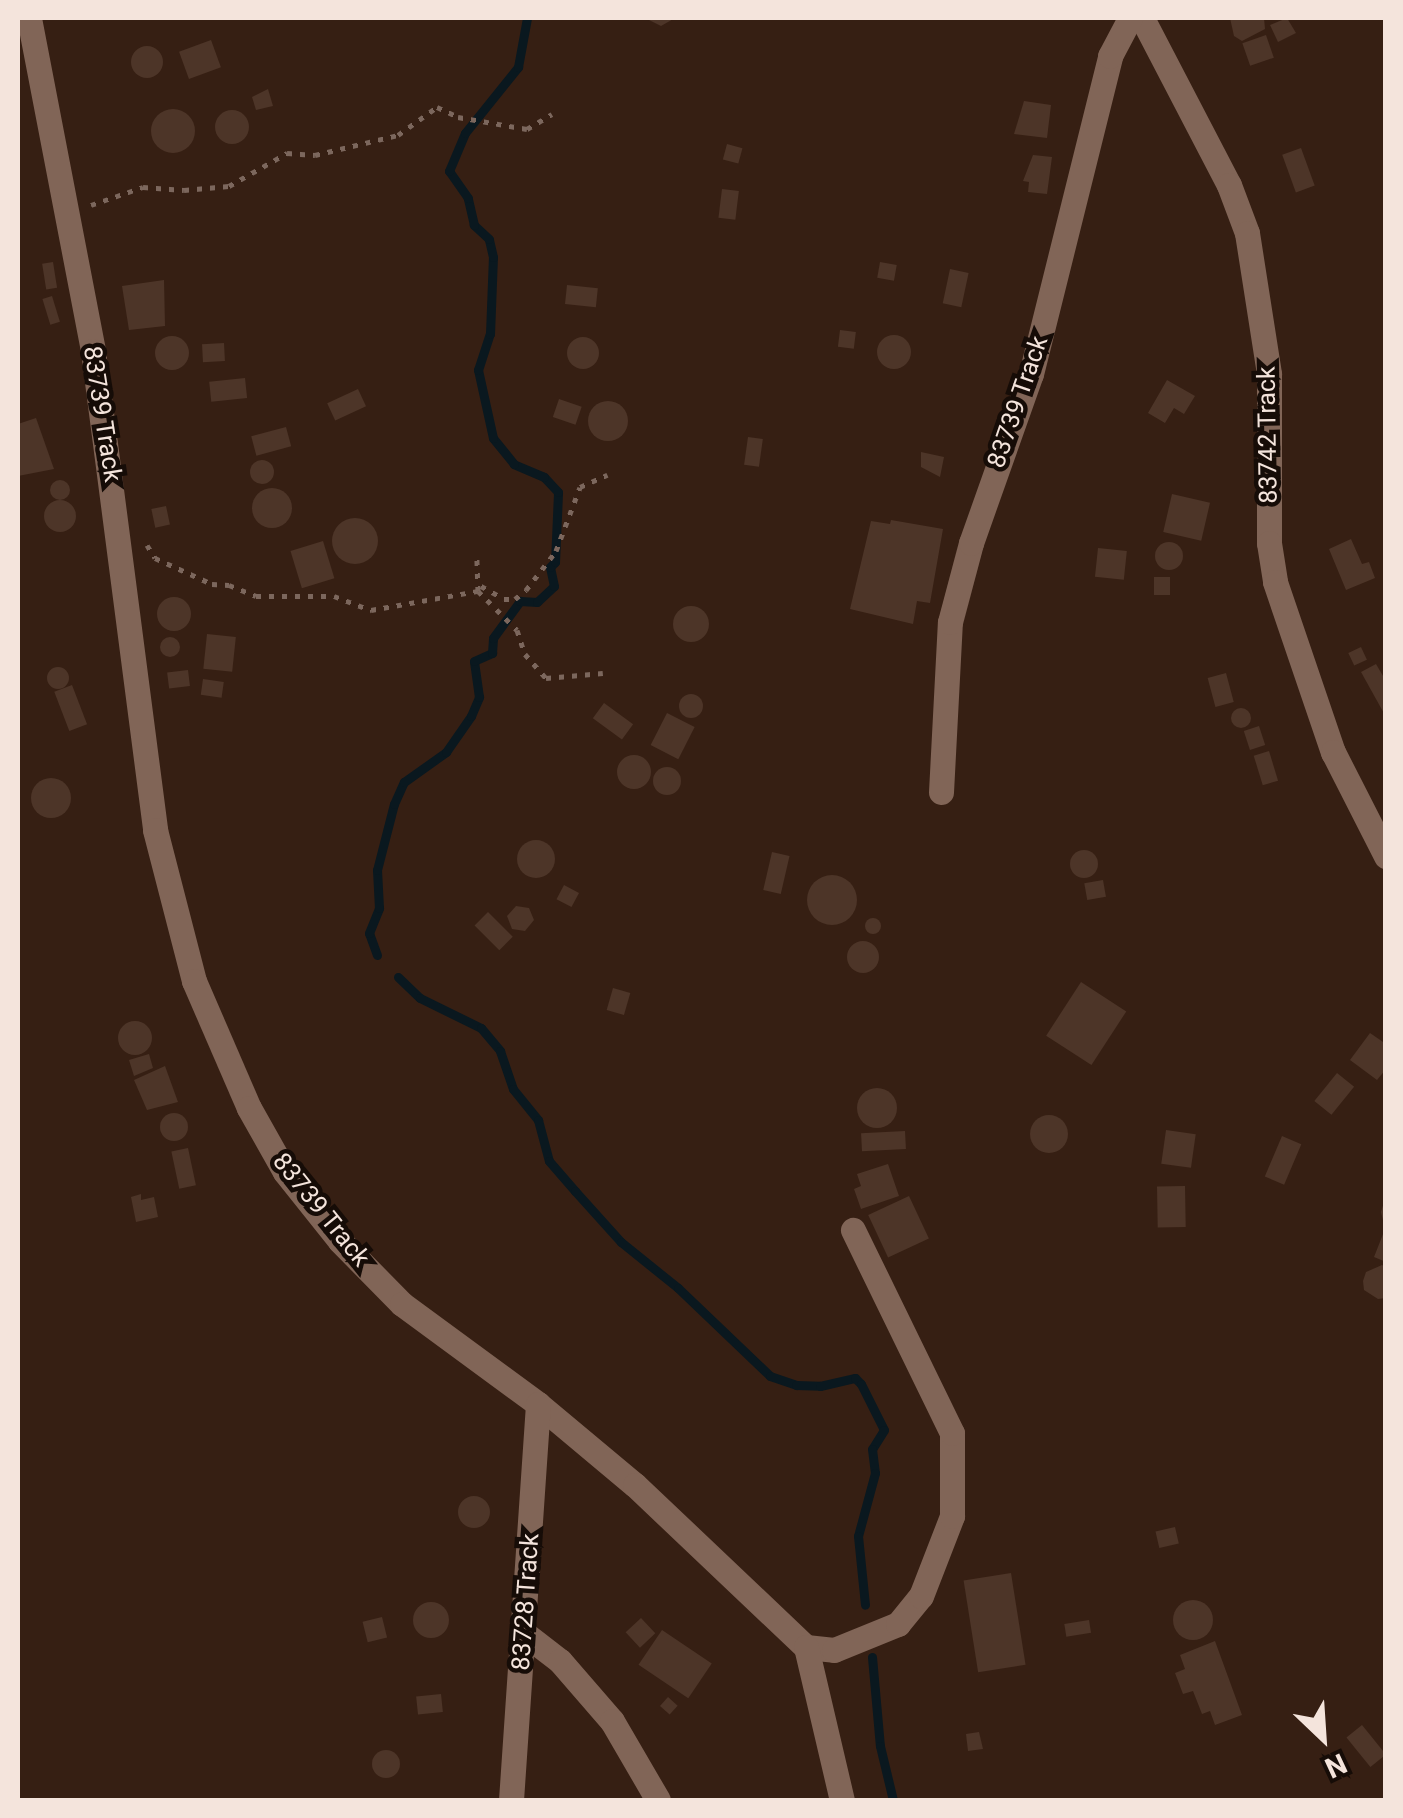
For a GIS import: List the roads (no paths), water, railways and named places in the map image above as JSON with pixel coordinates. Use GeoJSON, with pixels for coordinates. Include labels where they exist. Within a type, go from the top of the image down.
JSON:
{"type":"FeatureCollection","features":[{"type":"Feature","properties":{"kind":"street","name":"83739 Track"},"geometry":{"type":"LineString","coordinates":[[29,18],[116,503],[155,830],[194,980],[222,1052],[285,1172],[340,1242],[402,1304],[607,1459],[806,1648]]}},
{"type":"Feature","properties":{"kind":"street","name":"83739 Track"},"geometry":{"type":"LineString","coordinates":[[941,792],[950,622],[970,542],[1032,374],[1110,56],[1130,18]]}},
{"type":"Feature","properties":{"kind":"street","name":"83742 Track"},"geometry":{"type":"LineString","coordinates":[[1142,18],[1229,185],[1247,233],[1269,374],[1269,543],[1275,582],[1333,752],[1386,856]]}},
{"type":"Feature","properties":{"kind":"street"},"geometry":{"type":"LineString","coordinates":[[1357,800],[1386,807]]}},
{"type":"Feature","properties":{"kind":"street"},"geometry":{"type":"LineString","coordinates":[[842,1800],[806,1648],[834,1650],[898,1624],[921,1596],[952,1516],[952,1434],[854,1230]]}},
{"type":"Feature","properties":{"kind":"street","name":"83728 Track"},"geometry":{"type":"LineString","coordinates":[[511,1800],[538,1404]]}},
{"type":"Feature","properties":{"kind":"street"},"geometry":{"type":"LineString","coordinates":[[525,1634],[560,1660],[603,1709],[658,1800]]}},
{"type":"Feature","properties":{"kind":"waterway"},"geometry":{"type":"LineString","coordinates":[[377,955],[369,933],[379,908],[377,870],[394,804],[404,782],[446,752],[471,716],[479,697],[474,661],[492,653],[493,638],[520,601],[537,602],[554,586],[550,567],[555,562],[558,492],[544,477],[514,464],[493,438],[478,370],[490,334],[493,257],[489,239],[474,225],[468,198],[449,171],[465,133],[518,67],[527,18]]}},
{"type":"Feature","properties":{"kind":"waterway"},"geometry":{"type":"LineString","coordinates":[[398,977],[420,998],[481,1028],[500,1051],[513,1089],[538,1120],[549,1161],[621,1242],[678,1288],[770,1376],[796,1385],[820,1386],[855,1378],[861,1384],[884,1430],[872,1449],[875,1473],[858,1536],[865,1605]]}},
{"type":"Feature","properties":{"kind":"waterway"},"geometry":{"type":"LineString","coordinates":[[872,1657],[880,1746],[893,1800]]}}]}
